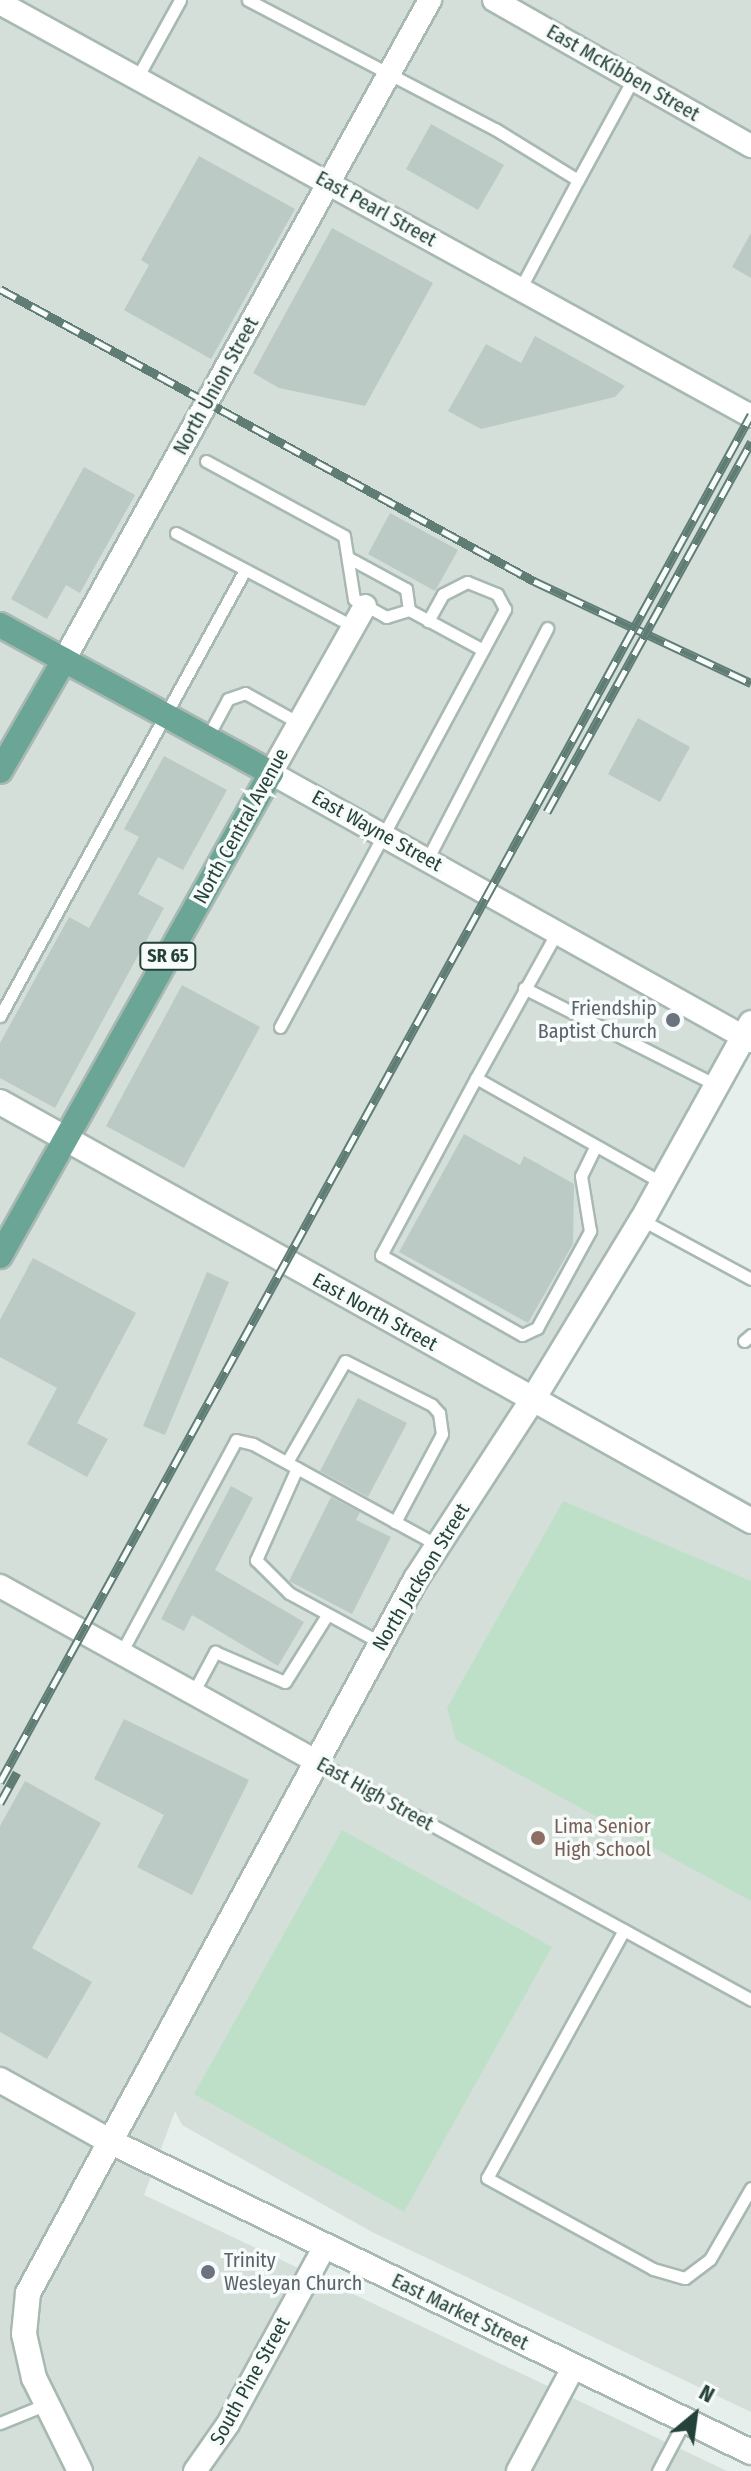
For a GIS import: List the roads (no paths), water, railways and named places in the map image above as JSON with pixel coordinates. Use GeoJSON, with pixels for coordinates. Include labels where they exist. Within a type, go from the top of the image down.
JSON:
{"type":"FeatureCollection","features":[{"type":"Feature","properties":{"kind":"main road","name":"East Wayne Street"},"geometry":{"type":"LineString","coordinates":[[0,625],[271,773]]}},
{"type":"Feature","properties":{"kind":"main road","name":"North Union Street"},"geometry":{"type":"LineString","coordinates":[[0,771],[64,660]]}},
{"type":"Feature","properties":{"kind":"main road","name":"North Central Avenue"},"geometry":{"type":"LineString","coordinates":[[0,1256],[271,773]]}},
{"type":"Feature","properties":{"kind":"street","name":"North Union Street"},"geometry":{"type":"LineString","coordinates":[[64,660],[430,0]]}},
{"type":"Feature","properties":{"kind":"street","name":"East McKibben Street"},"geometry":{"type":"LineString","coordinates":[[494,0],[751,146]]}},
{"type":"Feature","properties":{"kind":"street","name":"East Pearl Street"},"geometry":{"type":"LineString","coordinates":[[0,3],[751,416]]}},
{"type":"Feature","properties":{"kind":"street","name":"North Central Avenue"},"geometry":{"type":"LineString","coordinates":[[271,773],[365,606]]}},
{"type":"Feature","properties":{"kind":"street","name":"East Wayne Street"},"geometry":{"type":"LineString","coordinates":[[271,773],[748,1033]]}},
{"type":"Feature","properties":{"kind":"street","name":"North Jackson Street"},"geometry":{"type":"LineString","coordinates":[[80,2471],[44,2405],[24,2334],[28,2293],[109,2141],[131,2111],[316,1761],[436,1544],[533,1399],[642,1220],[748,1033]]}},
{"type":"Feature","properties":{"kind":"street","name":"East North Street"},"geometry":{"type":"LineString","coordinates":[[0,1102],[533,1399],[748,1512]]}},
{"type":"Feature","properties":{"kind":"street","name":"East High Street"},"geometry":{"type":"LineString","coordinates":[[0,1586],[316,1761]]}},
{"type":"Feature","properties":{"kind":"street","name":"East Market Street"},"geometry":{"type":"LineString","coordinates":[[0,2080],[109,2141],[751,2452]]}},
{"type":"Feature","properties":{"kind":"street","name":"South Pine Street"},"geometry":{"type":"LineString","coordinates":[[195,2471],[228,2424],[325,2246]]}},
{"type":"Feature","properties":{"kind":"street"},"geometry":{"type":"LineString","coordinates":[[518,2471],[573,2368]]}},
{"type":"Feature","properties":{"kind":"lane"},"geometry":{"type":"LineString","coordinates":[[137,78],[180,0]]}},
{"type":"Feature","properties":{"kind":"lane"},"geometry":{"type":"LineString","coordinates":[[248,0],[495,129],[578,180]]}},
{"type":"Feature","properties":{"kind":"lane"},"geometry":{"type":"LineString","coordinates":[[520,289],[633,79]]}},
{"type":"Feature","properties":{"kind":"lane"},"geometry":{"type":"LineString","coordinates":[[206,461],[344,536],[354,599],[386,617],[409,610],[483,650]]}},
{"type":"Feature","properties":{"kind":"lane"},"geometry":{"type":"LineString","coordinates":[[176,533],[354,627]]}},
{"type":"Feature","properties":{"kind":"lane"},"geometry":{"type":"LineString","coordinates":[[349,558],[406,589],[409,610]]}},
{"type":"Feature","properties":{"kind":"lane"},"geometry":{"type":"LineString","coordinates":[[0,1016],[245,570]]}},
{"type":"Feature","properties":{"kind":"lane"},"geometry":{"type":"LineString","coordinates":[[280,1027],[505,609],[497,594],[478,583],[443,594],[428,621]]}},
{"type":"Feature","properties":{"kind":"lane"},"geometry":{"type":"LineString","coordinates":[[428,858],[547,628]]}},
{"type":"Feature","properties":{"kind":"lane"},"geometry":{"type":"LineString","coordinates":[[207,739],[228,699],[245,693],[299,723]]}},
{"type":"Feature","properties":{"kind":"lane"},"geometry":{"type":"LineString","coordinates":[[557,931],[381,1255],[522,1335],[537,1328],[590,1231],[581,1176],[595,1147]]}},
{"type":"Feature","properties":{"kind":"lane"},"geometry":{"type":"LineString","coordinates":[[524,988],[717,1085]]}},
{"type":"Feature","properties":{"kind":"lane"},"geometry":{"type":"LineString","coordinates":[[476,1078],[662,1183]]}},
{"type":"Feature","properties":{"kind":"lane"},"geometry":{"type":"LineString","coordinates":[[642,1220],[751,1279]]}},
{"type":"Feature","properties":{"kind":"lane"},"geometry":{"type":"LineString","coordinates":[[381,1643],[270,1580],[256,1560],[292,1465],[336,1371],[345,1361],[361,1366],[432,1405],[441,1420],[436,1448],[395,1522]]}},
{"type":"Feature","properties":{"kind":"lane"},"geometry":{"type":"LineString","coordinates":[[121,1653],[236,1440],[292,1465],[436,1544]]}},
{"type":"Feature","properties":{"kind":"lane"},"geometry":{"type":"LineString","coordinates":[[193,1693],[215,1652],[285,1682],[327,1615]]}},
{"type":"Feature","properties":{"kind":"lane","name":"East High Street"},"geometry":{"type":"LineString","coordinates":[[316,1761],[751,2000]]}},
{"type":"Feature","properties":{"kind":"lane"},"geometry":{"type":"LineString","coordinates":[[624,1930],[487,2178],[653,2269],[685,2278],[710,2259],[751,2188]]}},
{"type":"Feature","properties":{"kind":"lane"},"geometry":{"type":"LineString","coordinates":[[0,2423],[44,2405]]}},
{"type":"Feature","properties":{"kind":"lane"},"geometry":{"type":"LineString","coordinates":[[658,2471],[685,2420]]}},
{"type":"Feature","properties":{"kind":"railway"},"geometry":{"type":"LineString","coordinates":[[0,289],[534,581],[751,683]]}},
{"type":"Feature","properties":{"kind":"railway"},"geometry":{"type":"LineString","coordinates":[[0,1782],[751,415]]}},
{"type":"Feature","properties":{"kind":"railway"},"geometry":{"type":"LineString","coordinates":[[547,812],[751,442]]}},
{"type":"Feature","properties":{"kind":"railway"},"geometry":{"type":"LineString","coordinates":[[0,1803],[17,1772]]}},
{"type":"Feature","properties":{"kind":"place","name":"Friendship Baptist Church"},"geometry":{"type":"Point","coordinates":[673,1020]}},
{"type":"Feature","properties":{"kind":"place","name":"Lima Senior High School"},"geometry":{"type":"Point","coordinates":[538,1838]}},
{"type":"Feature","properties":{"kind":"place","name":"Trinity Wesleyan Church"},"geometry":{"type":"Point","coordinates":[208,2272]}}]}
